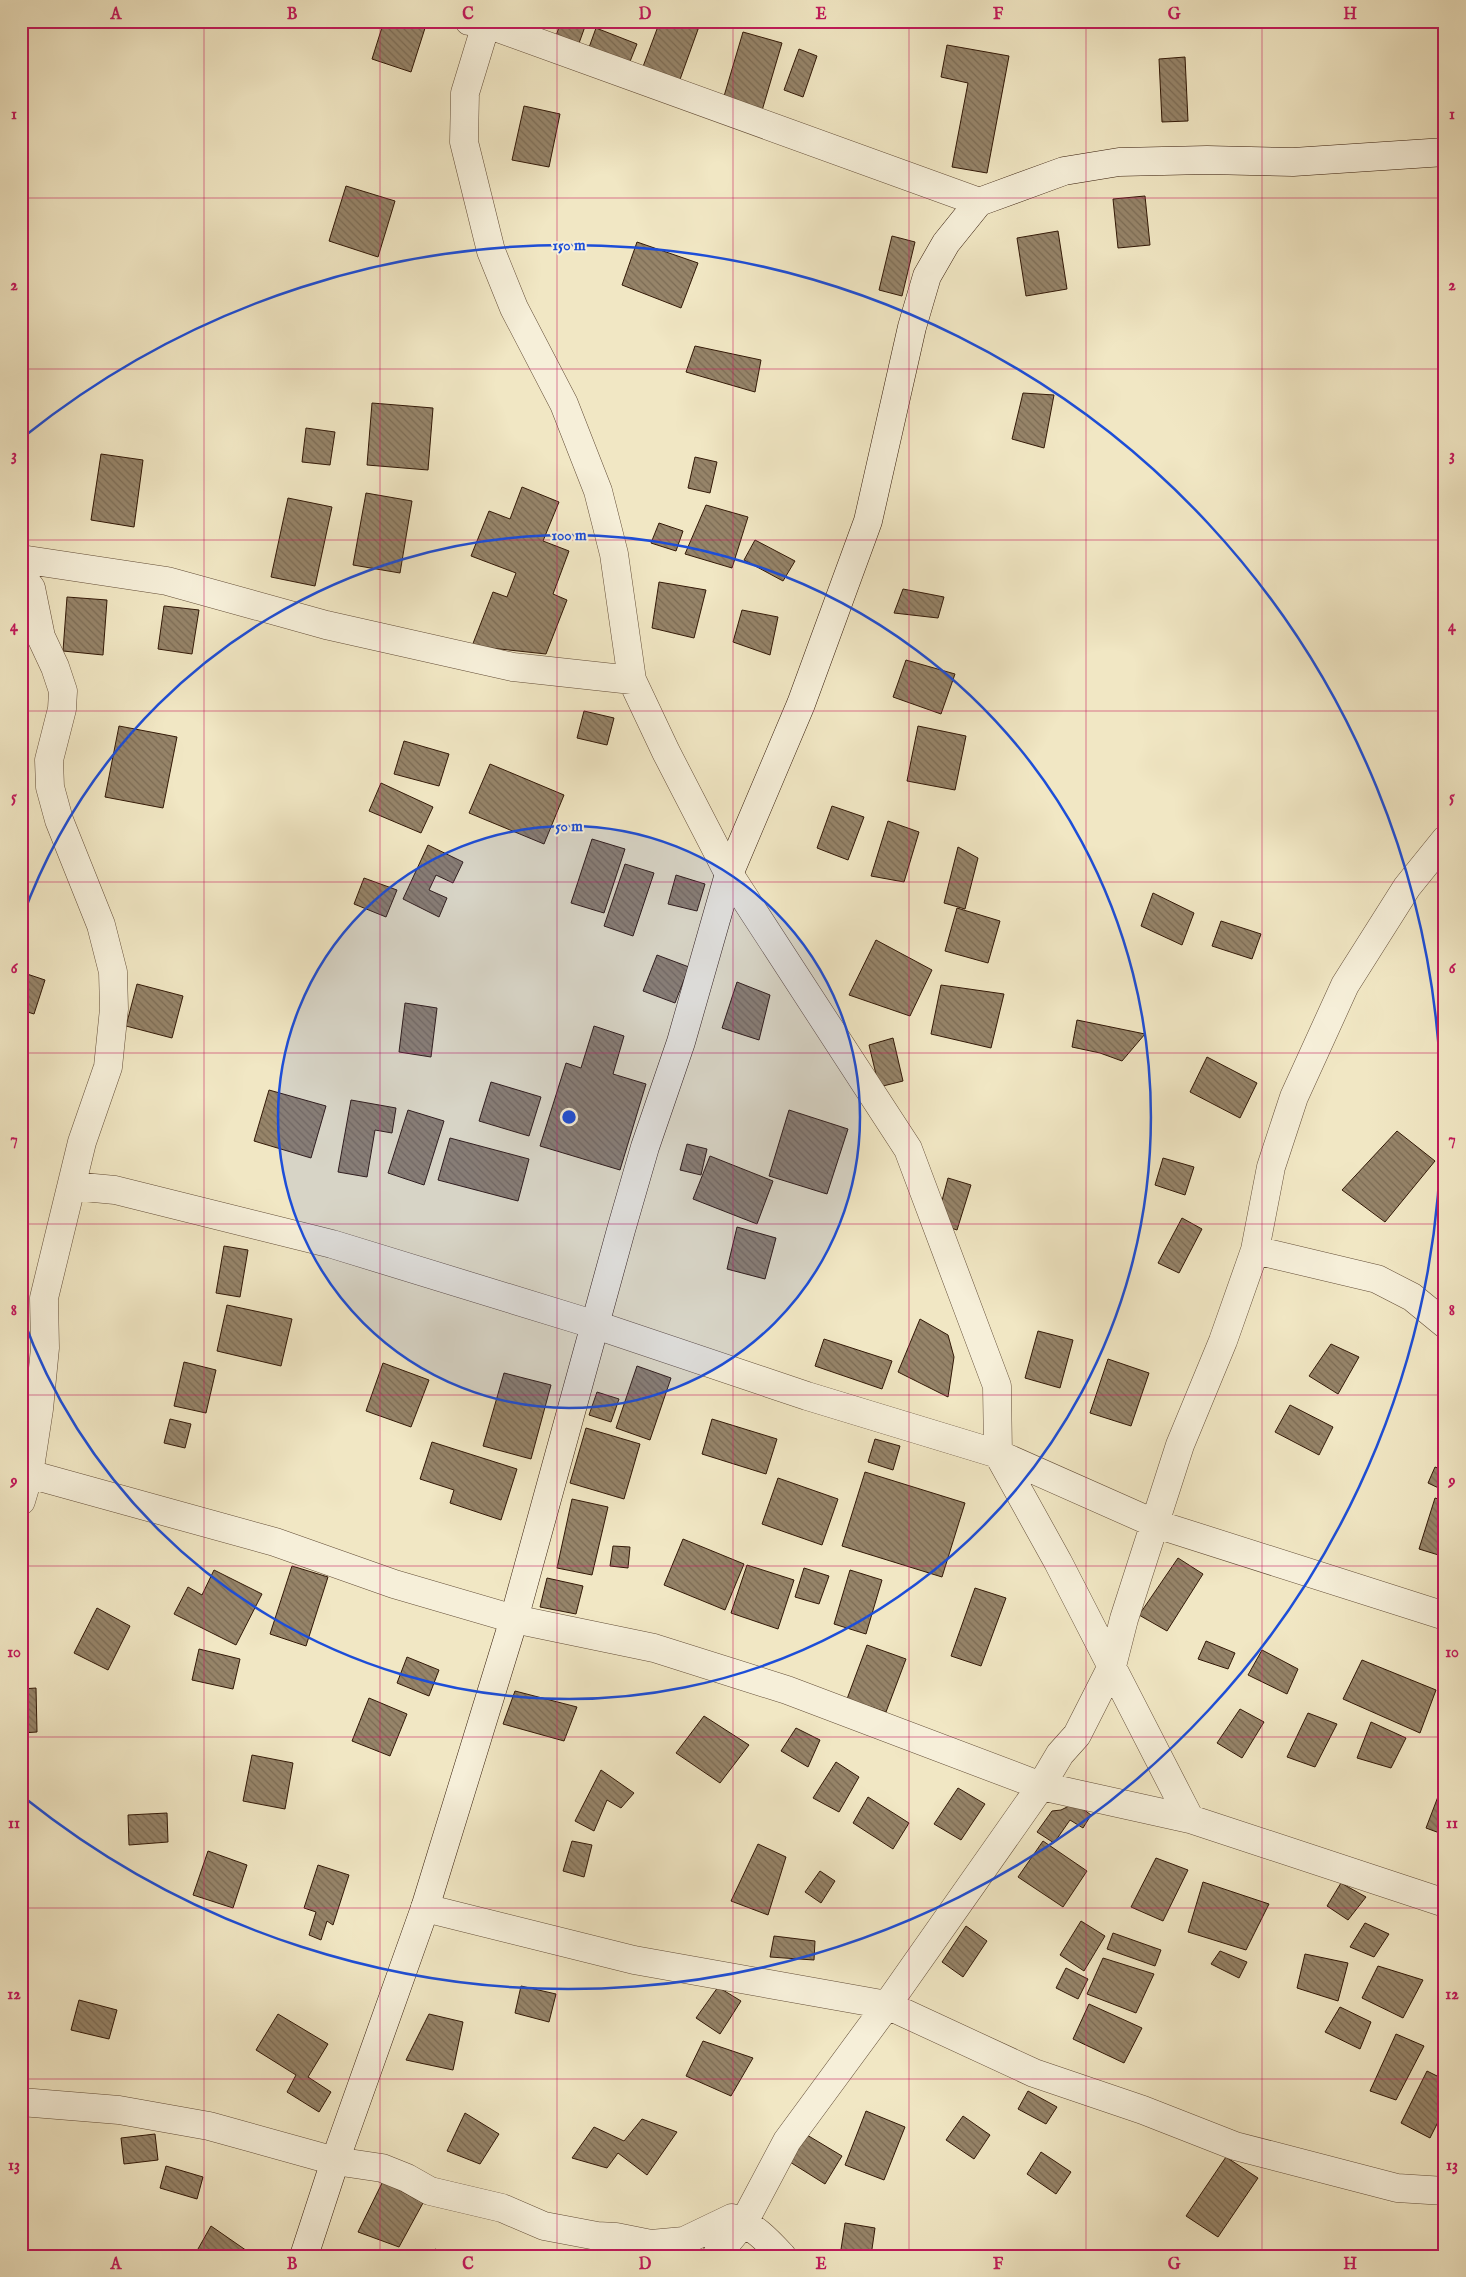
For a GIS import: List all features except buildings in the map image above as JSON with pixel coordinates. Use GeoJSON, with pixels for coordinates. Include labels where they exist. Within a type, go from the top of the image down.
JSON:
{"type":"FeatureCollection","features":[{"type":"Feature","properties":{"kind":"street"},"geometry":{"type":"LineString","coordinates":[[979,202],[481,22],[465,93],[464,142],[491,252],[514,308],[564,404],[598,491],[614,554],[632,680],[666,752],[729,874],[908,1149],[997,1386],[998,1454],[1058,1562],[1190,1819]]}},
{"type":"Feature","properties":{"kind":"street"},"geometry":{"type":"LineString","coordinates":[[304,2256],[335,2160],[425,1908],[514,1619],[640,1166],[680,1042],[729,874],[801,704],[868,521],[912,326],[927,276],[946,243],[979,202],[1064,171],[1119,162],[1207,160],[1293,162],[1445,152]]}},
{"type":"Feature","properties":{"kind":"street"},"geometry":{"type":"LineString","coordinates":[[21,560],[167,582],[326,625],[513,667],[632,680]]}},
{"type":"Feature","properties":{"kind":"street"},"geometry":{"type":"LineString","coordinates":[[21,575],[31,588],[41,637],[55,667],[63,692],[62,709],[49,760],[50,787],[59,820],[101,925],[113,972],[114,1009],[108,1067],[82,1142],[44,1298],[45,1348],[39,1409],[29,1474],[21,1501]]}},
{"type":"Feature","properties":{"kind":"street"},"geometry":{"type":"LineString","coordinates":[[716,2256],[744,2222],[787,2141],[887,2004],[1041,1786],[1060,1754],[1077,1735],[1112,1666],[1124,1619],[1180,1445],[1223,1340],[1255,1250],[1271,1167],[1291,1106],[1345,984],[1407,887],[1445,840]]}},
{"type":"Feature","properties":{"kind":"street"},"geometry":{"type":"LineString","coordinates":[[72,1186],[115,1190],[332,1244],[596,1325],[807,1396],[998,1454],[1156,1524],[1445,1616]]}},
{"type":"Feature","properties":{"kind":"street"},"geometry":{"type":"LineString","coordinates":[[1255,1250],[1377,1279],[1412,1297],[1445,1324]]}},
{"type":"Feature","properties":{"kind":"street"},"geometry":{"type":"LineString","coordinates":[[29,1474],[275,1542],[394,1584],[514,1619],[654,1648],[787,1690],[1041,1786],[1190,1819],[1445,1903]]}},
{"type":"Feature","properties":{"kind":"street"},"geometry":{"type":"LineString","coordinates":[[425,1908],[634,1960],[887,2004],[1034,2073],[1143,2110],[1235,2146],[1397,2188],[1445,2191]]}},
{"type":"Feature","properties":{"kind":"street"},"geometry":{"type":"LineString","coordinates":[[21,2102],[119,2110],[209,2126],[335,2160],[382,2168],[407,2178],[430,2191],[502,2208],[552,2228],[597,2236],[666,2244],[684,2241],[732,2218],[744,2222],[762,2236],[782,2256]]}}]}
